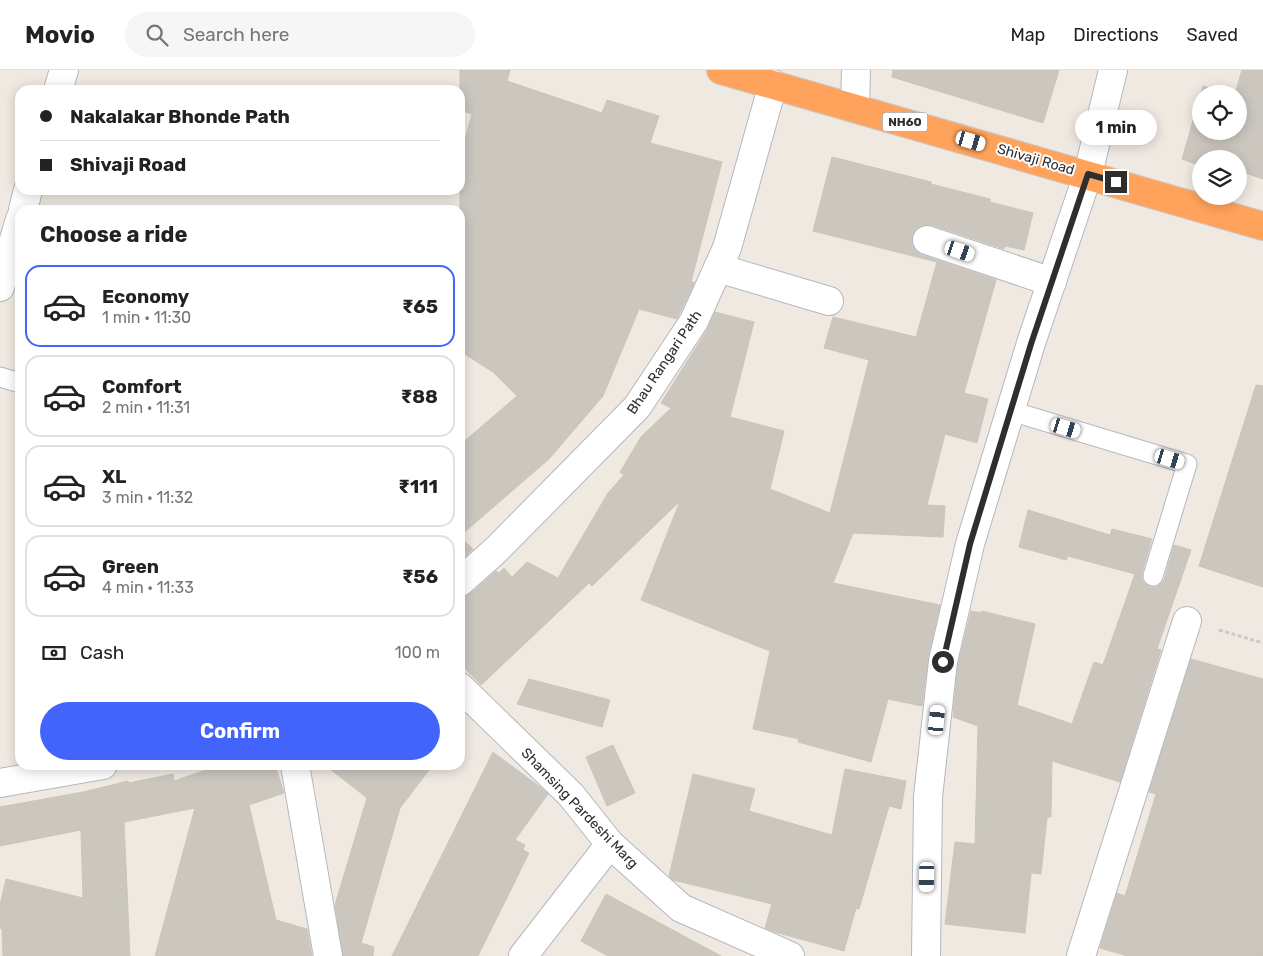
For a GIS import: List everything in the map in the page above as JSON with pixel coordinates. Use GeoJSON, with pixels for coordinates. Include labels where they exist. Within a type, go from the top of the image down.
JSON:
{"type":"FeatureCollection","features":[{"type":"Feature","properties":{"kind":"highway","name":"Shivaji Road"},"geometry":{"type":"LineString","coordinates":[[721,70],[1088,174],[1263,226]]}},
{"type":"Feature","properties":{"kind":"street"},"geometry":{"type":"LineString","coordinates":[[60,85],[64,70]]}},
{"type":"Feature","properties":{"kind":"street"},"geometry":{"type":"LineString","coordinates":[[856,70],[856,108]]}},
{"type":"Feature","properties":{"kind":"street"},"geometry":{"type":"LineString","coordinates":[[926,956],[928,797],[943,662],[970,544],[1088,174],[1113,70]]}},
{"type":"Feature","properties":{"kind":"street","name":"Bhau Rangari Path"},"geometry":{"type":"LineString","coordinates":[[465,578],[496,550],[637,406],[694,321],[727,248],[773,84]]}},
{"type":"Feature","properties":{"kind":"street"},"geometry":{"type":"LineString","coordinates":[[0,287],[15,236]]}},
{"type":"Feature","properties":{"kind":"street"},"geometry":{"type":"LineString","coordinates":[[927,240],[1052,282]]}},
{"type":"Feature","properties":{"kind":"street"},"geometry":{"type":"LineString","coordinates":[[718,268],[829,301]]}},
{"type":"Feature","properties":{"kind":"street"},"geometry":{"type":"LineString","coordinates":[[1081,956],[1187,621]]}},
{"type":"Feature","properties":{"kind":"street","name":"Shamsing Pardeshi Marg"},"geometry":{"type":"LineString","coordinates":[[465,692],[571,795],[610,844],[681,908],[790,956]]}},
{"type":"Feature","properties":{"kind":"street"},"geometry":{"type":"LineString","coordinates":[[0,783],[29,772],[50,770]]}},
{"type":"Feature","properties":{"kind":"street"},"geometry":{"type":"LineString","coordinates":[[296,770],[328,956]]}},
{"type":"Feature","properties":{"kind":"street"},"geometry":{"type":"LineString","coordinates":[[523,956],[610,844]]}},
{"type":"Feature","properties":{"kind":"lane"},"geometry":{"type":"LineString","coordinates":[[0,377],[15,382]]}},
{"type":"Feature","properties":{"kind":"lane"},"geometry":{"type":"LineString","coordinates":[[1011,411],[1187,464],[1153,576]]}},
{"type":"Feature","properties":{"kind":"path"},"geometry":{"type":"LineString","coordinates":[[1187,621],[1263,643]]}},
{"type":"Feature","properties":{"kind":"building"},"geometry":{"type":"Polygon","coordinates":[[[460,70],[510,70],[507,81],[602,113],[607,100],[659,116],[650,143],[722,162],[691,282],[694,282],[693,286],[677,319],[639,309],[603,396],[549,459],[465,532],[465,441],[517,396],[493,372],[465,354],[465,205],[460,205],[460,195],[465,195],[465,140],[472,114],[465,112],[465,85],[460,85],[460,70]]]}},
{"type":"Feature","properties":{"kind":"building"},"geometry":{"type":"Polygon","coordinates":[[[893,70],[1059,70],[1043,123],[892,77],[893,70]]]}},
{"type":"Feature","properties":{"kind":"building"},"geometry":{"type":"Polygon","coordinates":[[[1242,70],[1263,70],[1263,179],[1247,174],[1247,150],[1192,150],[1192,163],[1182,159],[1192,124],[1192,140],[1247,140],[1247,85],[1238,85],[1242,70]]]}},
{"type":"Feature","properties":{"kind":"building"},"geometry":{"type":"Polygon","coordinates":[[[832,157],[931,182],[931,184],[990,199],[990,202],[1033,213],[1024,250],[1005,246],[1004,249],[932,225],[923,225],[916,229],[912,235],[912,244],[916,251],[922,255],[996,280],[964,393],[988,399],[977,443],[945,434],[927,505],[945,506],[943,537],[853,533],[833,583],[940,605],[928,658],[922,706],[888,699],[871,762],[798,742],[799,739],[753,729],[770,651],[641,600],[680,501],[592,586],[589,583],[481,685],[465,668],[465,596],[470,594],[496,571],[499,573],[504,568],[512,577],[527,562],[558,578],[608,493],[624,475],[620,472],[641,437],[671,408],[661,403],[707,330],[715,312],[754,322],[730,417],[784,431],[770,489],[830,513],[869,360],[824,348],[833,317],[916,337],[937,262],[813,231],[832,157]]]}},
{"type":"Feature","properties":{"kind":"building"},"geometry":{"type":"Polygon","coordinates":[[[1256,385],[1263,386],[1263,587],[1199,566],[1256,385]]]}},
{"type":"Feature","properties":{"kind":"building"},"geometry":{"type":"Polygon","coordinates":[[[1028,510],[1110,535],[1112,529],[1152,539],[1142,573],[1144,583],[1150,587],[1156,587],[1164,580],[1174,545],[1191,550],[1157,649],[1161,650],[1120,782],[1052,761],[1051,817],[1047,817],[1041,874],[1031,873],[1025,933],[945,924],[955,842],[975,844],[978,726],[953,717],[958,664],[971,611],[981,613],[982,611],[1035,624],[1017,705],[1072,724],[1094,662],[1103,665],[1135,574],[1068,556],[1066,560],[1019,547],[1028,510]]]}},
{"type":"Feature","properties":{"kind":"building"},"geometry":{"type":"Polygon","coordinates":[[[465,542],[473,549],[465,556],[465,542]]]}},
{"type":"Feature","properties":{"kind":"building"},"geometry":{"type":"Polygon","coordinates":[[[1191,659],[1263,679],[1263,956],[1127,956],[1100,948],[1117,893],[1125,896],[1156,794],[1149,792],[1191,659]]]}},
{"type":"Feature","properties":{"kind":"building"},"geometry":{"type":"Polygon","coordinates":[[[529,679],[610,700],[602,727],[517,704],[529,679]]]}},
{"type":"Feature","properties":{"kind":"building"},"geometry":{"type":"Polygon","coordinates":[[[613,745],[635,793],[607,806],[586,757],[613,745]]]}},
{"type":"Feature","properties":{"kind":"building"},"geometry":{"type":"Polygon","coordinates":[[[493,752],[548,794],[515,840],[525,845],[523,850],[529,853],[478,956],[392,956],[493,752]]]}},
{"type":"Feature","properties":{"kind":"building"},"geometry":{"type":"Polygon","coordinates":[[[845,769],[906,781],[901,809],[889,806],[859,909],[856,908],[844,951],[765,928],[772,904],[673,880],[669,876],[693,774],[755,789],[749,811],[832,835],[845,769]]]}},
{"type":"Feature","properties":{"kind":"building"},"geometry":{"type":"Polygon","coordinates":[[[206,770],[277,770],[284,793],[249,805],[276,920],[307,929],[312,956],[155,956],[195,808],[124,822],[130,956],[3,956],[0,905],[6,879],[83,898],[81,830],[0,846],[0,807],[83,792],[128,781],[129,783],[173,774],[174,781],[206,770]]]}},
{"type":"Feature","properties":{"kind":"building"},"geometry":{"type":"Polygon","coordinates":[[[331,770],[429,770],[400,808],[361,943],[374,947],[373,956],[343,956],[335,905],[367,798],[331,770]]]}},
{"type":"Feature","properties":{"kind":"building"},"geometry":{"type":"Polygon","coordinates":[[[606,894],[721,956],[608,956],[581,941],[606,894]]]}},
{"type":"Feature","properties":{"kind":"route"},"geometry":{"type":"LineString","coordinates":[[943,662],[970,544],[1031,344],[1088,174],[1116,182]]}}]}
